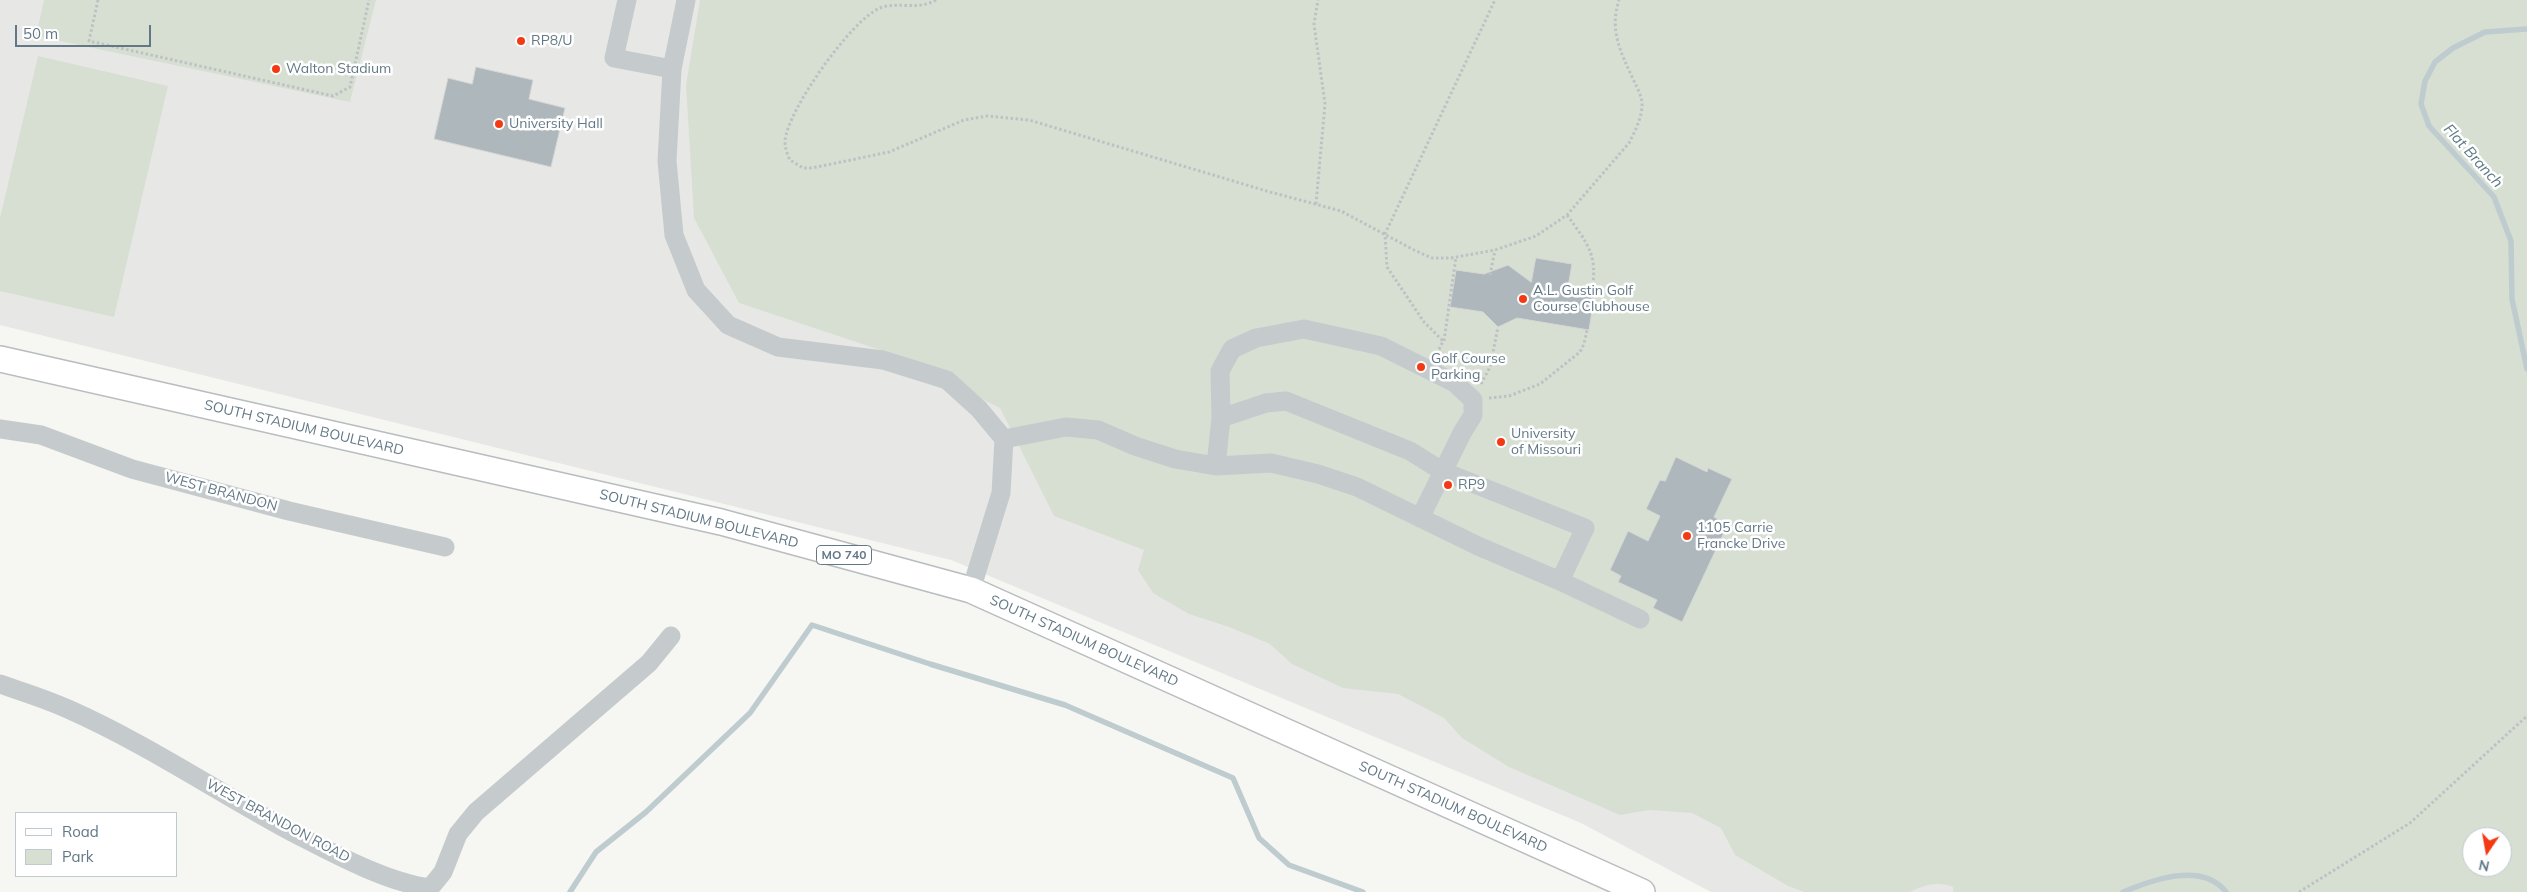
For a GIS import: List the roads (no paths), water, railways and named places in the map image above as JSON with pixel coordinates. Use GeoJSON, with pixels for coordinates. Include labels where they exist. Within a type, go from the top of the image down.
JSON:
{"type":"FeatureCollection","features":[{"type":"Feature","properties":{"kind":"main road","name":"SOUTH STADIUM BOULEVARD"},"geometry":{"type":"LineString","coordinates":[[0,360],[721,522],[971,590],[1642,892]]}},
{"type":"Feature","properties":{"kind":"street"},"geometry":{"type":"LineString","coordinates":[[628,0],[614,58],[672,70]]}},
{"type":"Feature","properties":{"kind":"street"},"geometry":{"type":"LineString","coordinates":[[686,0],[672,70],[667,161],[674,235],[696,290],[728,325],[778,348],[883,360],[947,380],[979,410],[1004,439],[1001,493],[971,590]]}},
{"type":"Feature","properties":{"kind":"street"},"geometry":{"type":"LineString","coordinates":[[1216,466],[1221,418],[1220,371],[1232,349],[1256,338],[1304,329],[1381,346],[1455,383],[1473,400],[1473,415],[1442,471],[1420,518]]}},
{"type":"Feature","properties":{"kind":"street"},"geometry":{"type":"LineString","coordinates":[[1221,418],[1266,403],[1286,400],[1410,451],[1442,471],[1585,528],[1560,580]]}},
{"type":"Feature","properties":{"kind":"street"},"geometry":{"type":"LineString","coordinates":[[1004,439],[1066,427],[1098,430],[1135,446],[1175,459],[1216,466],[1271,463],[1318,474],[1357,487],[1420,518],[1560,580],[1640,619]]}},
{"type":"Feature","properties":{"kind":"street","name":"WEST BRANDON"},"geometry":{"type":"LineString","coordinates":[[0,429],[41,435],[132,469],[289,511],[445,547]]}},
{"type":"Feature","properties":{"kind":"street","name":"WEST BRANDON ROAD"},"geometry":{"type":"LineString","coordinates":[[0,684],[66,708],[117,733],[255,812],[321,847],[407,885],[430,888],[443,872],[458,834],[476,812],[649,663],[671,636]]}},
{"type":"Feature","properties":{"kind":"waterway","name":"Flat Branch"},"geometry":{"type":"LineString","coordinates":[[2527,29],[2485,32],[2453,48],[2435,62],[2425,81],[2421,104],[2429,126],[2494,197],[2511,241],[2512,299],[2527,369]]}},
{"type":"Feature","properties":{"kind":"waterway"},"geometry":{"type":"LineString","coordinates":[[570,892],[596,852],[646,812],[750,713],[812,625],[930,664],[1065,705],[1233,778],[1259,838],[1289,865],[1363,892]]}},
{"type":"Feature","properties":{"kind":"waterway","name":"Flat Branch"},"geometry":{"type":"LineString","coordinates":[[2123,892],[2162,879],[2191,875],[2204,877],[2216,883],[2226,892]]}},
{"type":"Feature","properties":{"kind":"place","name":"RP8/U"},"geometry":{"type":"Point","coordinates":[521,41]}},
{"type":"Feature","properties":{"kind":"place","name":"Walton Stadium"},"geometry":{"type":"Point","coordinates":[276,69]}},
{"type":"Feature","properties":{"kind":"place","name":"University Hall"},"geometry":{"type":"Point","coordinates":[499,124]}},
{"type":"Feature","properties":{"kind":"place","name":"A.L. Gustin Golf Course Clubhouse"},"geometry":{"type":"Point","coordinates":[1523,299]}},
{"type":"Feature","properties":{"kind":"place","name":"Golf Course Parking"},"geometry":{"type":"Point","coordinates":[1421,367]}},
{"type":"Feature","properties":{"kind":"place","name":"University of Missouri"},"geometry":{"type":"Point","coordinates":[1501,442]}},
{"type":"Feature","properties":{"kind":"place","name":"RP9"},"geometry":{"type":"Point","coordinates":[1448,485]}},
{"type":"Feature","properties":{"kind":"place","name":"1105 Carrie Francke Drive"},"geometry":{"type":"Point","coordinates":[1687,536]}}]}
